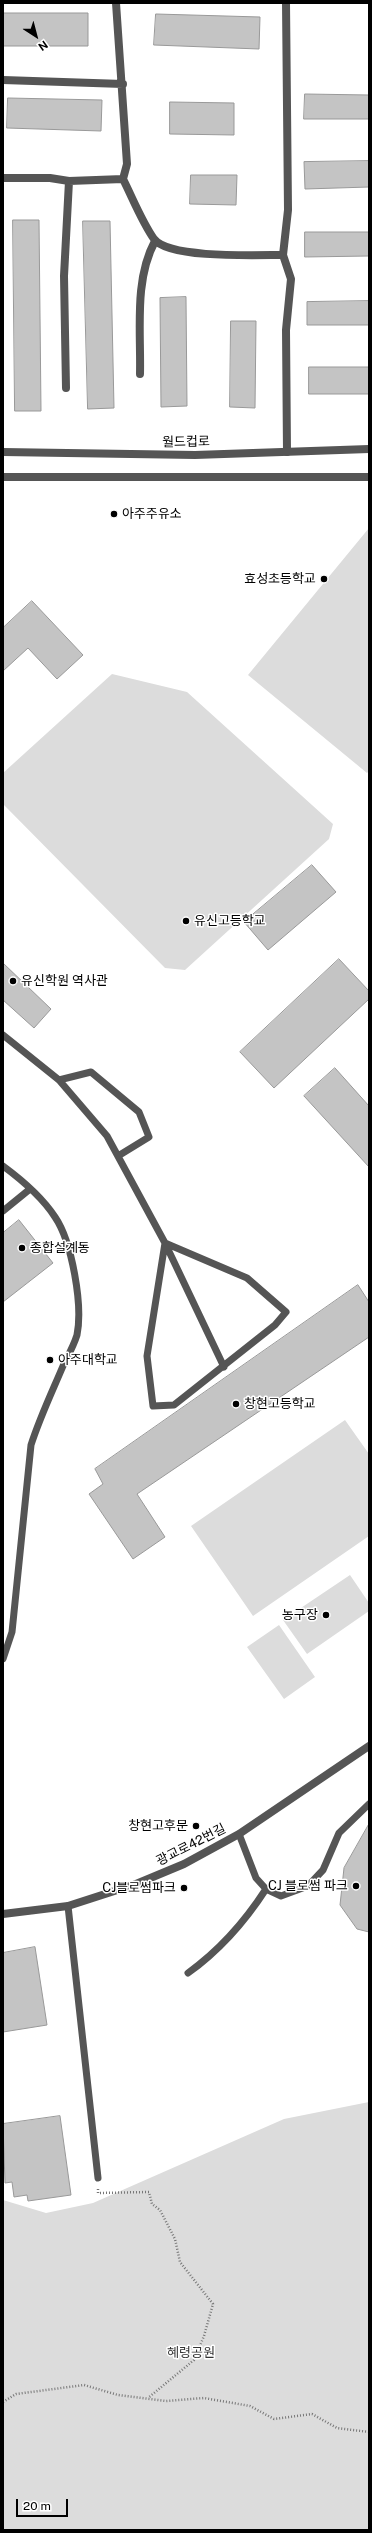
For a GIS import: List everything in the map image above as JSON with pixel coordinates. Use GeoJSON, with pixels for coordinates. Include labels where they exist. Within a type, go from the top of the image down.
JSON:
{"type":"FeatureCollection","features":[{"type":"Feature","properties":{"kind":"street"},"geometry":{"type":"LineString","coordinates":[[116,3],[123,84],[127,164],[123,179],[155,241],[168,247],[207,255],[283,254]]}},
{"type":"Feature","properties":{"kind":"street"},"geometry":{"type":"LineString","coordinates":[[286,3],[288,210],[283,254],[291,280],[286,330],[287,452]]}},
{"type":"Feature","properties":{"kind":"street"},"geometry":{"type":"LineString","coordinates":[[3,80],[123,84]]}},
{"type":"Feature","properties":{"kind":"street"},"geometry":{"type":"LineString","coordinates":[[3,178],[50,178],[69,181],[123,179]]}},
{"type":"Feature","properties":{"kind":"street"},"geometry":{"type":"LineString","coordinates":[[66,388],[64,276],[69,181]]}},
{"type":"Feature","properties":{"kind":"street"},"geometry":{"type":"LineString","coordinates":[[140,374],[141,281],[147,256],[155,241]]}},
{"type":"Feature","properties":{"kind":"street","name":"월드컵로"},"geometry":{"type":"LineString","coordinates":[[3,452],[195,455],[369,449]]}},
{"type":"Feature","properties":{"kind":"street"},"geometry":{"type":"LineString","coordinates":[[3,477],[369,477]]}},
{"type":"Feature","properties":{"kind":"street","name":"광교로42번길"},"geometry":{"type":"LineString","coordinates":[[3,1914],[68,1906],[136,1884],[184,1864],[239,1834],[369,1746]]}},
{"type":"Feature","properties":{"kind":"lane"},"geometry":{"type":"LineString","coordinates":[[3,1035],[59,1080],[107,1136],[165,1243],[224,1367]]}},
{"type":"Feature","properties":{"kind":"lane"},"geometry":{"type":"LineString","coordinates":[[59,1080],[91,1072],[139,1112],[149,1137],[118,1156]]}},
{"type":"Feature","properties":{"kind":"lane"},"geometry":{"type":"LineString","coordinates":[[3,1166],[30,1189],[52,1213],[62,1230],[74,1270],[79,1301],[77,1335],[38,1425],[31,1445],[13,1626],[3,1659]]}},
{"type":"Feature","properties":{"kind":"lane"},"geometry":{"type":"LineString","coordinates":[[3,1211],[30,1189]]}},
{"type":"Feature","properties":{"kind":"lane"},"geometry":{"type":"LineString","coordinates":[[165,1243],[247,1278],[286,1312],[275,1325],[224,1367],[174,1405],[153,1406],[147,1356],[165,1243]]}},
{"type":"Feature","properties":{"kind":"lane"},"geometry":{"type":"LineString","coordinates":[[239,1834],[256,1878],[266,1889],[281,1896],[308,1886],[323,1870],[339,1833],[369,1804]]}},
{"type":"Feature","properties":{"kind":"lane"},"geometry":{"type":"LineString","coordinates":[[188,1973],[214,1954],[246,1919],[266,1889]]}},
{"type":"Feature","properties":{"kind":"lane"},"geometry":{"type":"LineString","coordinates":[[68,1906],[98,2178]]}},
{"type":"Feature","properties":{"kind":"path"},"geometry":{"type":"LineString","coordinates":[[98,2178],[98,2193],[150,2192],[152,2204],[164,2217],[175,2240],[180,2262],[213,2304],[204,2336],[194,2360],[148,2398]]}},
{"type":"Feature","properties":{"kind":"path"},"geometry":{"type":"LineString","coordinates":[[3,2402],[16,2394],[84,2385],[118,2395],[166,2401],[204,2398],[250,2406],[274,2419],[312,2414],[337,2428],[369,2431],[369,2436]]}},
{"type":"Feature","properties":{"kind":"green space"},"geometry":{"type":"Polygon","coordinates":[[[369,528],[369,771],[367,773],[248,675],[369,528]]]}},
{"type":"Feature","properties":{"kind":"green space"},"geometry":{"type":"Polygon","coordinates":[[[112,674],[187,692],[333,824],[329,839],[185,970],[165,968],[3,804],[3,773],[112,674]]]}},
{"type":"Feature","properties":{"kind":"green space"},"geometry":{"type":"Polygon","coordinates":[[[345,1420],[369,1454],[369,1536],[253,1616],[191,1526],[345,1420]]]}},
{"type":"Feature","properties":{"kind":"green space","name":"농구장"},"geometry":{"type":"Polygon","coordinates":[[[350,1575],[369,1603],[369,1611],[307,1654],[283,1620],[350,1575]]]}},
{"type":"Feature","properties":{"kind":"green space","name":"농구장"},"geometry":{"type":"Polygon","coordinates":[[[279,1625],[315,1677],[284,1699],[247,1647],[279,1625]]]}},
{"type":"Feature","properties":{"kind":"green space","name":"혜령공원"},"geometry":{"type":"Polygon","coordinates":[[[369,2102],[369,2530],[3,2530],[3,2200],[46,2213],[93,2203],[284,2119],[369,2102]]]}},
{"type":"Feature","properties":{"kind":"building"},"geometry":{"type":"Polygon","coordinates":[[[3,13],[88,13],[88,46],[3,46],[3,13]]]}},
{"type":"Feature","properties":{"kind":"building"},"geometry":{"type":"Polygon","coordinates":[[[156,14],[260,17],[259,49],[154,45],[156,14]]]}},
{"type":"Feature","properties":{"kind":"building"},"geometry":{"type":"Polygon","coordinates":[[[305,94],[369,95],[369,119],[304,119],[305,94]]]}},
{"type":"Feature","properties":{"kind":"building"},"geometry":{"type":"Polygon","coordinates":[[[8,98],[102,100],[101,131],[7,128],[8,98]]]}},
{"type":"Feature","properties":{"kind":"building"},"geometry":{"type":"Polygon","coordinates":[[[170,102],[234,103],[234,135],[170,134],[170,102]]]}},
{"type":"Feature","properties":{"kind":"building"},"geometry":{"type":"Polygon","coordinates":[[[369,161],[369,187],[305,189],[304,162],[369,161]]]}},
{"type":"Feature","properties":{"kind":"building"},"geometry":{"type":"Polygon","coordinates":[[[191,175],[237,175],[236,205],[190,204],[191,175]]]}},
{"type":"Feature","properties":{"kind":"building"},"geometry":{"type":"Polygon","coordinates":[[[13,220],[39,220],[41,411],[15,411],[13,220]]]}},
{"type":"Feature","properties":{"kind":"building"},"geometry":{"type":"Polygon","coordinates":[[[83,221],[110,221],[114,408],[88,409],[83,221]]]}},
{"type":"Feature","properties":{"kind":"building"},"geometry":{"type":"Polygon","coordinates":[[[305,232],[369,232],[369,256],[305,257],[305,232]]]}},
{"type":"Feature","properties":{"kind":"building"},"geometry":{"type":"Polygon","coordinates":[[[186,297],[187,406],[161,407],[160,298],[186,297]]]}},
{"type":"Feature","properties":{"kind":"building"},"geometry":{"type":"Polygon","coordinates":[[[369,301],[369,325],[307,325],[307,302],[369,301]]]}},
{"type":"Feature","properties":{"kind":"building"},"geometry":{"type":"Polygon","coordinates":[[[231,321],[256,321],[255,408],[230,407],[231,321]]]}},
{"type":"Feature","properties":{"kind":"building"},"geometry":{"type":"Polygon","coordinates":[[[309,367],[369,367],[369,394],[309,394],[309,367]]]}},
{"type":"Feature","properties":{"kind":"building"},"geometry":{"type":"Polygon","coordinates":[[[32,601],[83,655],[57,679],[28,648],[3,671],[3,628],[32,601]]]}},
{"type":"Feature","properties":{"kind":"building"},"geometry":{"type":"Polygon","coordinates":[[[312,865],[336,892],[268,950],[244,922],[312,865]]]}},
{"type":"Feature","properties":{"kind":"building"},"geometry":{"type":"Polygon","coordinates":[[[339,959],[369,991],[369,999],[274,1088],[240,1052],[339,959]]]}},
{"type":"Feature","properties":{"kind":"building","name":"유신학원 역사관"},"geometry":{"type":"Polygon","coordinates":[[[3,963],[51,1009],[34,1028],[3,1000],[3,963]]]}},
{"type":"Feature","properties":{"kind":"building"},"geometry":{"type":"Polygon","coordinates":[[[335,1068],[369,1106],[369,1167],[304,1096],[335,1068]]]}},
{"type":"Feature","properties":{"kind":"building","name":"종합설계동"},"geometry":{"type":"Polygon","coordinates":[[[19,1220],[53,1263],[3,1302],[3,1233],[19,1220]]]}},
{"type":"Feature","properties":{"kind":"building"},"geometry":{"type":"Polygon","coordinates":[[[358,1285],[369,1302],[369,1337],[137,1494],[165,1537],[133,1559],[89,1494],[103,1484],[95,1469],[358,1285]]]}},
{"type":"Feature","properties":{"kind":"building","name":"CJ 블로썸 파크"},"geometry":{"type":"Polygon","coordinates":[[[369,1824],[369,1932],[357,1929],[340,1905],[344,1868],[369,1824]]]}},
{"type":"Feature","properties":{"kind":"building"},"geometry":{"type":"Polygon","coordinates":[[[35,1947],[47,2025],[3,2032],[3,1953],[35,1947]]]}},
{"type":"Feature","properties":{"kind":"building"},"geometry":{"type":"Polygon","coordinates":[[[60,2116],[71,2195],[28,2201],[27,2195],[14,2197],[12,2182],[5,2183],[3,2124],[60,2116]]]}},
{"type":"Feature","properties":{"kind":"place","name":"아주주유소"},"geometry":{"type":"Point","coordinates":[114,514]}},
{"type":"Feature","properties":{"kind":"place","name":"효성초등학교"},"geometry":{"type":"Point","coordinates":[324,579]}},
{"type":"Feature","properties":{"kind":"place","name":"유신고등학교"},"geometry":{"type":"Point","coordinates":[186,921]}},
{"type":"Feature","properties":{"kind":"place","name":"유신학원 역사관"},"geometry":{"type":"Point","coordinates":[13,981]}},
{"type":"Feature","properties":{"kind":"place","name":"종합설계동"},"geometry":{"type":"Point","coordinates":[22,1248]}},
{"type":"Feature","properties":{"kind":"place","name":"아주대학교"},"geometry":{"type":"Point","coordinates":[50,1360]}},
{"type":"Feature","properties":{"kind":"place","name":"창현고등학교"},"geometry":{"type":"Point","coordinates":[236,1404]}},
{"type":"Feature","properties":{"kind":"place","name":"농구장"},"geometry":{"type":"Point","coordinates":[326,1615]}},
{"type":"Feature","properties":{"kind":"place","name":"창현고후문"},"geometry":{"type":"Point","coordinates":[196,1826]}},
{"type":"Feature","properties":{"kind":"place","name":"CJ 블로썸 파크"},"geometry":{"type":"Point","coordinates":[356,1886]}},
{"type":"Feature","properties":{"kind":"place","name":"CJ블로썸파크"},"geometry":{"type":"Point","coordinates":[184,1888]}}]}
